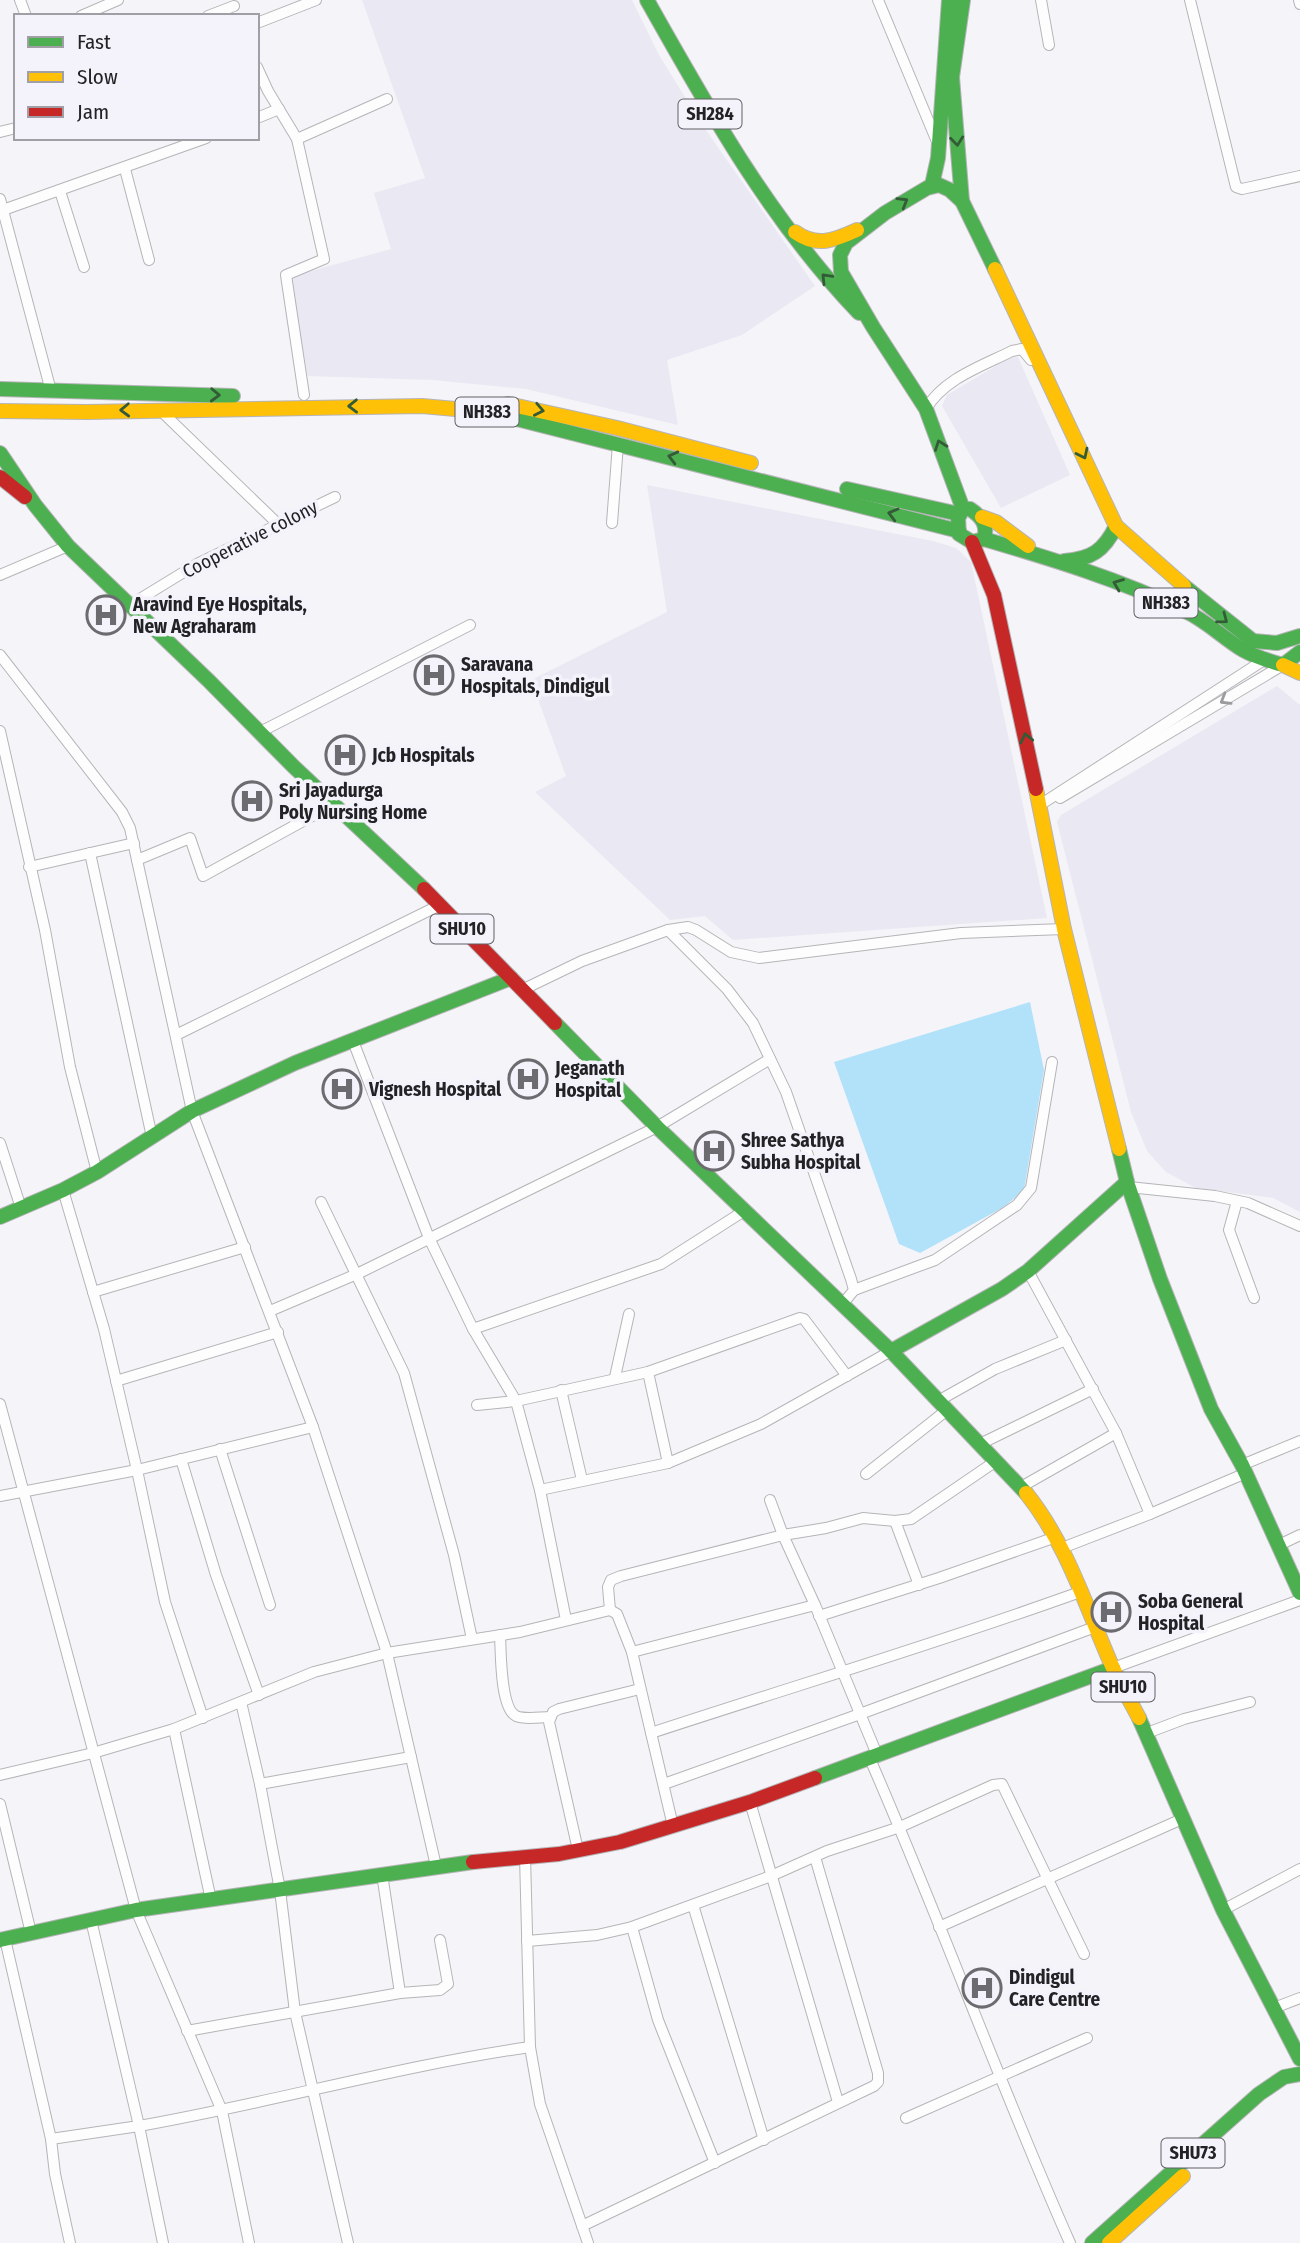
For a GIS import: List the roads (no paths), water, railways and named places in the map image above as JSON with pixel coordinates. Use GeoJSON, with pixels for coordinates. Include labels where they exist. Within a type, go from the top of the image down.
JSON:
{"type":"FeatureCollection","features":[{"type":"Feature","properties":{"kind":"main road","name":"SH284"},"geometry":{"type":"LineString","coordinates":[[648,0],[715,123],[782,222],[813,264],[873,327]]}},
{"type":"Feature","properties":{"kind":"main road"},"geometry":{"type":"LineString","coordinates":[[932,185],[939,147],[949,0]]}},
{"type":"Feature","properties":{"kind":"main road"},"geometry":{"type":"LineString","coordinates":[[962,201],[953,77],[963,0]]}},
{"type":"Feature","properties":{"kind":"main road"},"geometry":{"type":"LineString","coordinates":[[962,201],[953,190],[932,185],[849,240],[841,250],[840,264],[841,272],[873,327],[926,409],[950,473],[961,512],[960,534],[978,541]]}},
{"type":"Feature","properties":{"kind":"main road","name":"NH383"},"geometry":{"type":"LineString","coordinates":[[962,201],[1116,526],[1198,598],[1253,641],[1265,643],[1297,639]]}},
{"type":"Feature","properties":{"kind":"main road","name":"SH284"},"geometry":{"type":"LineString","coordinates":[[782,222],[804,240],[816,244],[864,228]]}},
{"type":"Feature","properties":{"kind":"main road","name":"NH383"},"geometry":{"type":"LineString","coordinates":[[0,389],[249,396],[419,394],[502,403],[617,428],[844,488],[961,512]]}},
{"type":"Feature","properties":{"kind":"main road","name":"NH383"},"geometry":{"type":"LineString","coordinates":[[0,411],[408,406],[458,408],[495,413],[959,531]]}},
{"type":"Feature","properties":{"kind":"main road","name":"SHU10"},"geometry":{"type":"LineString","coordinates":[[0,453],[35,505],[68,546],[334,804],[404,868],[656,1127],[891,1351],[1021,1486],[1059,1542],[1113,1668],[1147,1733],[1223,1910],[1300,2059]]}},
{"type":"Feature","properties":{"kind":"main road"},"geometry":{"type":"LineString","coordinates":[[912,503],[939,494],[950,473]]}},
{"type":"Feature","properties":{"kind":"main road","name":"SHU10"},"geometry":{"type":"LineString","coordinates":[[0,477],[35,505]]}},
{"type":"Feature","properties":{"kind":"main road"},"geometry":{"type":"LineString","coordinates":[[961,512],[970,509],[996,522],[1014,537],[1054,559],[1077,561],[1100,554],[1107,546],[1116,526]]}},
{"type":"Feature","properties":{"kind":"main road"},"geometry":{"type":"LineString","coordinates":[[978,541],[986,533],[982,517]]}},
{"type":"Feature","properties":{"kind":"main road"},"geometry":{"type":"LineString","coordinates":[[978,541],[994,595],[1064,929],[1128,1184],[1160,1279],[1211,1409],[1244,1469],[1300,1594]]}},
{"type":"Feature","properties":{"kind":"main road","name":"NH383"},"geometry":{"type":"LineString","coordinates":[[978,541],[1054,559],[1186,611],[1243,650],[1283,665]]}},
{"type":"Feature","properties":{"kind":"main road"},"geometry":{"type":"LineString","coordinates":[[1300,652],[1283,665],[1300,673]]}},
{"type":"Feature","properties":{"kind":"main road"},"geometry":{"type":"LineString","coordinates":[[0,1217],[97,1172],[192,1111],[295,1063],[510,978]]}},
{"type":"Feature","properties":{"kind":"main road"},"geometry":{"type":"LineString","coordinates":[[891,1351],[1002,1289],[1028,1271],[1128,1184]]}},
{"type":"Feature","properties":{"kind":"main road"},"geometry":{"type":"LineString","coordinates":[[3,1939],[136,1910],[436,1866],[559,1854],[620,1842],[750,1802],[1113,1668]]}},
{"type":"Feature","properties":{"kind":"main road","name":"SHU73"},"geometry":{"type":"LineString","coordinates":[[1092,2243],[1259,2094],[1284,2077],[1300,2076]]}},
{"type":"Feature","properties":{"kind":"main road","name":"SHU73"},"geometry":{"type":"LineString","coordinates":[[1109,2243],[1268,2101],[1300,2076]]}},
{"type":"Feature","properties":{"kind":"street"},"geometry":{"type":"LineString","coordinates":[[86,14],[118,0]]}},
{"type":"Feature","properties":{"kind":"street"},"geometry":{"type":"LineString","coordinates":[[259,22],[316,0]]}},
{"type":"Feature","properties":{"kind":"street"},"geometry":{"type":"LineString","coordinates":[[878,0],[939,147]]}},
{"type":"Feature","properties":{"kind":"street"},"geometry":{"type":"LineString","coordinates":[[1041,0],[1049,45]]}},
{"type":"Feature","properties":{"kind":"street"},"geometry":{"type":"LineString","coordinates":[[1190,0],[1236,187],[1242,189],[1300,176]]}},
{"type":"Feature","properties":{"kind":"street"},"geometry":{"type":"LineString","coordinates":[[214,14],[234,7]]}},
{"type":"Feature","properties":{"kind":"street"},"geometry":{"type":"LineString","coordinates":[[259,71],[296,139],[324,259],[286,275],[304,395]]}},
{"type":"Feature","properties":{"kind":"street"},"geometry":{"type":"LineString","coordinates":[[296,139],[387,99]]}},
{"type":"Feature","properties":{"kind":"street"},"geometry":{"type":"LineString","coordinates":[[259,117],[279,109]]}},
{"type":"Feature","properties":{"kind":"street"},"geometry":{"type":"LineString","coordinates":[[51,391],[2,204],[60,191],[201,140]]}},
{"type":"Feature","properties":{"kind":"street"},"geometry":{"type":"LineString","coordinates":[[125,169],[149,260]]}},
{"type":"Feature","properties":{"kind":"street"},"geometry":{"type":"LineString","coordinates":[[60,191],[84,267]]}},
{"type":"Feature","properties":{"kind":"street"},"geometry":{"type":"LineString","coordinates":[[926,409],[934,395],[947,385],[1012,351],[1022,349],[1030,358],[1054,405],[1068,423]]}},
{"type":"Feature","properties":{"kind":"street"},"geometry":{"type":"LineString","coordinates":[[159,409],[279,525]]}},
{"type":"Feature","properties":{"kind":"street"},"geometry":{"type":"LineString","coordinates":[[612,523],[618,444]]}},
{"type":"Feature","properties":{"kind":"street","name":"Cooperative colony"},"geometry":{"type":"LineString","coordinates":[[130,605],[197,564],[335,497]]}},
{"type":"Feature","properties":{"kind":"street"},"geometry":{"type":"LineString","coordinates":[[0,575],[68,546]]}},
{"type":"Feature","properties":{"kind":"street"},"geometry":{"type":"LineString","coordinates":[[260,732],[470,625]]}},
{"type":"Feature","properties":{"kind":"street"},"geometry":{"type":"LineString","coordinates":[[1040,805],[1297,639]]}},
{"type":"Feature","properties":{"kind":"street"},"geometry":{"type":"LineString","coordinates":[[0,655],[122,812],[134,843],[192,1111],[313,1427],[387,1653],[436,1866]]}},
{"type":"Feature","properties":{"kind":"street"},"geometry":{"type":"LineString","coordinates":[[1040,805],[1068,795],[1283,665]]}},
{"type":"Feature","properties":{"kind":"street"},"geometry":{"type":"LineString","coordinates":[[0,731],[45,930],[70,1067],[97,1172]]}},
{"type":"Feature","properties":{"kind":"street"},"geometry":{"type":"LineString","coordinates":[[138,860],[190,838],[203,876],[334,804]]}},
{"type":"Feature","properties":{"kind":"street"},"geometry":{"type":"LineString","coordinates":[[29,867],[134,843]]}},
{"type":"Feature","properties":{"kind":"street"},"geometry":{"type":"LineString","coordinates":[[90,853],[152,1137]]}},
{"type":"Feature","properties":{"kind":"street"},"geometry":{"type":"LineString","coordinates":[[176,1035],[440,905]]}},
{"type":"Feature","properties":{"kind":"street"},"geometry":{"type":"LineString","coordinates":[[522,990],[582,961],[668,930],[688,927],[731,952],[760,958],[961,933],[1064,929]]}},
{"type":"Feature","properties":{"kind":"street"},"geometry":{"type":"LineString","coordinates":[[668,930],[727,989],[753,1023],[786,1092],[855,1290]]}},
{"type":"Feature","properties":{"kind":"street"},"geometry":{"type":"LineString","coordinates":[[353,1041],[429,1238],[473,1329],[516,1401],[540,1490],[566,1620]]}},
{"type":"Feature","properties":{"kind":"street"},"geometry":{"type":"LineString","coordinates":[[270,1311],[357,1274],[656,1127],[771,1059]]}},
{"type":"Feature","properties":{"kind":"street"},"geometry":{"type":"LineString","coordinates":[[842,1305],[855,1290],[935,1260],[1017,1205],[1031,1188],[1052,1062]]}},
{"type":"Feature","properties":{"kind":"street"},"geometry":{"type":"LineString","coordinates":[[0,1143],[21,1208]]}},
{"type":"Feature","properties":{"kind":"street"},"geometry":{"type":"LineString","coordinates":[[1128,1184],[1248,1203],[1300,1226]]}},
{"type":"Feature","properties":{"kind":"street"},"geometry":{"type":"LineString","coordinates":[[63,1190],[116,1381],[165,1602],[203,1718]]}},
{"type":"Feature","properties":{"kind":"street"},"geometry":{"type":"LineString","coordinates":[[1237,1201],[1230,1230],[1254,1298]]}},
{"type":"Feature","properties":{"kind":"street"},"geometry":{"type":"LineString","coordinates":[[321,1202],[404,1373],[454,1555],[472,1639]]}},
{"type":"Feature","properties":{"kind":"street"},"geometry":{"type":"LineString","coordinates":[[473,1329],[661,1264],[744,1211]]}},
{"type":"Feature","properties":{"kind":"street"},"geometry":{"type":"LineString","coordinates":[[93,1292],[245,1247]]}},
{"type":"Feature","properties":{"kind":"street"},"geometry":{"type":"LineString","coordinates":[[1028,1271],[1116,1433],[1150,1514]]}},
{"type":"Feature","properties":{"kind":"street"},"geometry":{"type":"LineString","coordinates":[[615,1377],[629,1314]]}},
{"type":"Feature","properties":{"kind":"street"},"geometry":{"type":"LineString","coordinates":[[477,1405],[516,1401],[615,1377],[648,1372],[800,1318],[804,1319],[847,1376]]}},
{"type":"Feature","properties":{"kind":"street"},"geometry":{"type":"LineString","coordinates":[[116,1381],[278,1332]]}},
{"type":"Feature","properties":{"kind":"street"},"geometry":{"type":"LineString","coordinates":[[866,1474],[943,1406],[995,1369],[1066,1340]]}},
{"type":"Feature","properties":{"kind":"street"},"geometry":{"type":"LineString","coordinates":[[540,1490],[668,1463],[761,1424],[891,1351]]}},
{"type":"Feature","properties":{"kind":"street"},"geometry":{"type":"LineString","coordinates":[[648,1372],[668,1463]]}},
{"type":"Feature","properties":{"kind":"street"},"geometry":{"type":"LineString","coordinates":[[980,1444],[1093,1389]]}},
{"type":"Feature","properties":{"kind":"street"},"geometry":{"type":"LineString","coordinates":[[561,1390],[582,1480]]}},
{"type":"Feature","properties":{"kind":"street"},"geometry":{"type":"LineString","coordinates":[[0,1404],[136,1910],[222,2111],[249,2243]]}},
{"type":"Feature","properties":{"kind":"street"},"geometry":{"type":"LineString","coordinates":[[0,1496],[137,1470],[313,1427]]}},
{"type":"Feature","properties":{"kind":"street"},"geometry":{"type":"LineString","coordinates":[[1021,1486],[1116,1433]]}},
{"type":"Feature","properties":{"kind":"street"},"geometry":{"type":"LineString","coordinates":[[819,1616],[1150,1514],[1300,1441]]}},
{"type":"Feature","properties":{"kind":"street"},"geometry":{"type":"LineString","coordinates":[[220,1449],[270,1605]]}},
{"type":"Feature","properties":{"kind":"street"},"geometry":{"type":"LineString","coordinates":[[181,1459],[216,1575],[259,1695]]}},
{"type":"Feature","properties":{"kind":"street"},"geometry":{"type":"LineString","coordinates":[[610,1610],[608,1587],[611,1580],[782,1535],[826,1528],[863,1518],[895,1521],[911,1519],[996,1461]]}},
{"type":"Feature","properties":{"kind":"street"},"geometry":{"type":"LineString","coordinates":[[770,1500],[782,1535],[815,1605],[860,1714],[874,1758],[939,1927],[1070,2243]]}},
{"type":"Feature","properties":{"kind":"street"},"geometry":{"type":"LineString","coordinates":[[895,1521],[919,1585]]}},
{"type":"Feature","properties":{"kind":"street"},"geometry":{"type":"LineString","coordinates":[[1279,1545],[1300,1535]]}},
{"type":"Feature","properties":{"kind":"street"},"geometry":{"type":"LineString","coordinates":[[651,1733],[988,1625],[1080,1592]]}},
{"type":"Feature","properties":{"kind":"street"},"geometry":{"type":"LineString","coordinates":[[1113,1668],[1300,1600]]}},
{"type":"Feature","properties":{"kind":"street"},"geometry":{"type":"LineString","coordinates":[[632,1651],[815,1605]]}},
{"type":"Feature","properties":{"kind":"street"},"geometry":{"type":"LineString","coordinates":[[0,1775],[93,1753],[174,1729],[314,1672],[387,1653],[500,1634],[610,1610],[617,1614],[632,1651],[673,1826]]}},
{"type":"Feature","properties":{"kind":"street"},"geometry":{"type":"LineString","coordinates":[[664,1784],[1096,1627]]}},
{"type":"Feature","properties":{"kind":"street"},"geometry":{"type":"LineString","coordinates":[[500,1634],[505,1696],[508,1709],[513,1715],[521,1718],[550,1717],[559,1709],[640,1689]]}},
{"type":"Feature","properties":{"kind":"street"},"geometry":{"type":"LineString","coordinates":[[241,1702],[280,1889],[295,2012],[348,2243]]}},
{"type":"Feature","properties":{"kind":"street"},"geometry":{"type":"LineString","coordinates":[[1147,1733],[1184,1719],[1250,1702]]}},
{"type":"Feature","properties":{"kind":"street"},"geometry":{"type":"LineString","coordinates":[[550,1717],[578,1850]]}},
{"type":"Feature","properties":{"kind":"street"},"geometry":{"type":"LineString","coordinates":[[174,1729],[211,1900]]}},
{"type":"Feature","properties":{"kind":"street"},"geometry":{"type":"LineString","coordinates":[[260,1784],[411,1758]]}},
{"type":"Feature","properties":{"kind":"street"},"geometry":{"type":"LineString","coordinates":[[527,1941],[597,1935],[632,1927],[900,1827],[993,1785],[1002,1784],[1084,1954]]}},
{"type":"Feature","properties":{"kind":"street"},"geometry":{"type":"LineString","coordinates":[[750,1802],[838,2102]]}},
{"type":"Feature","properties":{"kind":"street"},"geometry":{"type":"LineString","coordinates":[[0,1804],[31,1933]]}},
{"type":"Feature","properties":{"kind":"street"},"geometry":{"type":"LineString","coordinates":[[939,1927],[1182,1819]]}},
{"type":"Feature","properties":{"kind":"street"},"geometry":{"type":"LineString","coordinates":[[525,1856],[530,2047],[540,2105],[588,2243]]}},
{"type":"Feature","properties":{"kind":"street"},"geometry":{"type":"LineString","coordinates":[[582,2226],[764,2140],[878,2082],[878,2073],[815,1857]]}},
{"type":"Feature","properties":{"kind":"street"},"geometry":{"type":"LineString","coordinates":[[1223,1910],[1300,1869]]}},
{"type":"Feature","properties":{"kind":"street"},"geometry":{"type":"LineString","coordinates":[[382,1874],[400,1993]]}},
{"type":"Feature","properties":{"kind":"street"},"geometry":{"type":"LineString","coordinates":[[693,1905],[764,2140]]}},
{"type":"Feature","properties":{"kind":"street"},"geometry":{"type":"LineString","coordinates":[[92,1920],[163,2243]]}},
{"type":"Feature","properties":{"kind":"street"},"geometry":{"type":"LineString","coordinates":[[632,1927],[657,2020],[715,2163]]}},
{"type":"Feature","properties":{"kind":"street"},"geometry":{"type":"LineString","coordinates":[[3,1939],[51,2139],[55,2174],[70,2243]]}},
{"type":"Feature","properties":{"kind":"street"},"geometry":{"type":"LineString","coordinates":[[187,2031],[400,1993],[440,1990],[448,1984],[440,1940]]}},
{"type":"Feature","properties":{"kind":"street"},"geometry":{"type":"LineString","coordinates":[[1274,2008],[1300,1998]]}},
{"type":"Feature","properties":{"kind":"street"},"geometry":{"type":"LineString","coordinates":[[906,2118],[1087,2038]]}},
{"type":"Feature","properties":{"kind":"street"},"geometry":{"type":"LineString","coordinates":[[51,2139],[222,2111],[464,2056],[530,2047]]}},
{"type":"Feature","properties":{"kind":"water"},"geometry":{"type":"Polygon","coordinates":[[[1030,1002],[1044,1070],[1024,1190],[1004,1207],[920,1253],[899,1244],[834,1062],[1030,1002]]]}},
{"type":"Feature","properties":{"kind":"place","name":"Aravind Eye Hospitals, New Agraharam"},"geometry":{"type":"Point","coordinates":[106,615]}},
{"type":"Feature","properties":{"kind":"place","name":"Saravana Hospitals, Dindigul"},"geometry":{"type":"Point","coordinates":[434,675]}},
{"type":"Feature","properties":{"kind":"place","name":"Jcb Hospitals"},"geometry":{"type":"Point","coordinates":[345,755]}},
{"type":"Feature","properties":{"kind":"place","name":"Sri Jayadurga Poly Nursing Home"},"geometry":{"type":"Point","coordinates":[252,801]}},
{"type":"Feature","properties":{"kind":"place","name":"Jeganath Hospital"},"geometry":{"type":"Point","coordinates":[528,1079]}},
{"type":"Feature","properties":{"kind":"place","name":"Vignesh Hospital"},"geometry":{"type":"Point","coordinates":[342,1089]}},
{"type":"Feature","properties":{"kind":"place","name":"Shree Sathya Subha Hospital"},"geometry":{"type":"Point","coordinates":[714,1151]}},
{"type":"Feature","properties":{"kind":"place","name":"Soba General Hospital"},"geometry":{"type":"Point","coordinates":[1111,1612]}},
{"type":"Feature","properties":{"kind":"place","name":"Dindigul Care Centre"},"geometry":{"type":"Point","coordinates":[982,1988]}}]}
